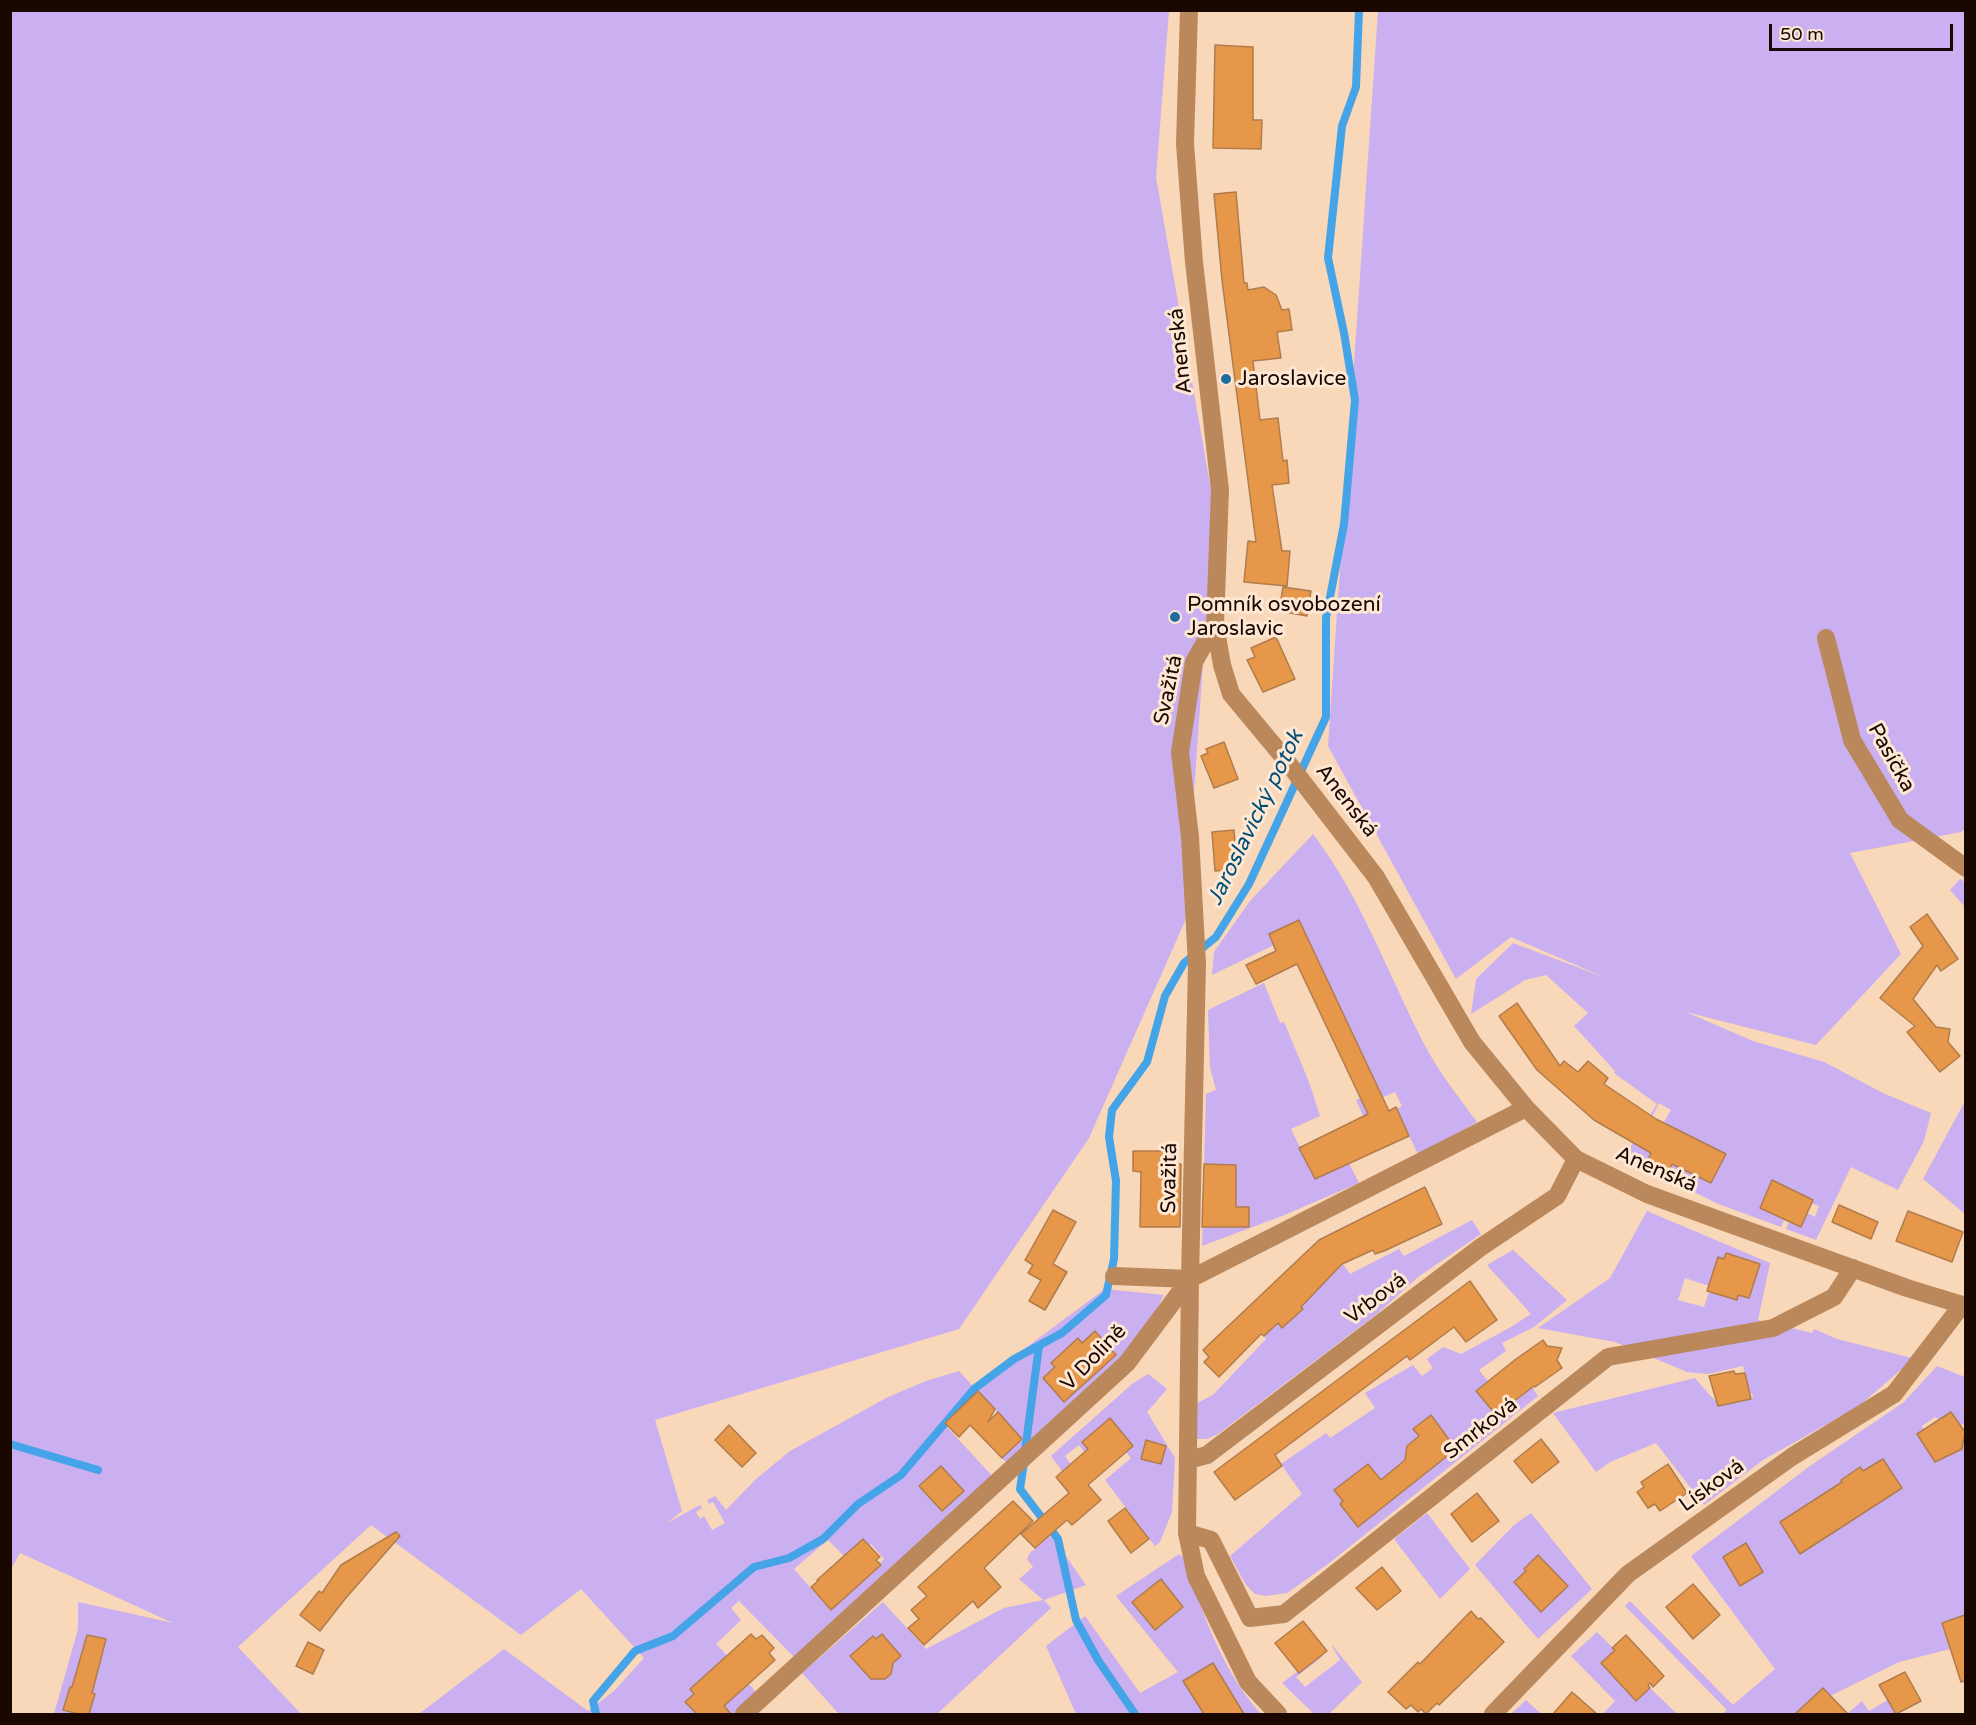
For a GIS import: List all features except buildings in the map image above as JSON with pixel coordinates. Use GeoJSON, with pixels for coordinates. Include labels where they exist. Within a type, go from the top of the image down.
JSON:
{"type":"FeatureCollection","features":[{"type":"Feature","properties":{"kind":"street","name":"Anenská"},"geometry":{"type":"LineString","coordinates":[[1188,10],[1185,144],[1194,262],[1220,490],[1215,625],[1222,665],[1231,694],[1285,759],[1376,877],[1472,1042],[1526,1108],[1576,1159],[1647,1194],[1964,1305]]}},
{"type":"Feature","properties":{"kind":"street","name":"Svažitá"},"geometry":{"type":"LineString","coordinates":[[1215,625],[1194,662],[1180,752],[1190,837],[1197,940],[1187,1533],[1196,1576],[1248,1682],[1278,1714]]}},
{"type":"Feature","properties":{"kind":"street","name":"Pasíčka"},"geometry":{"type":"LineString","coordinates":[[1826,638],[1852,740],[1900,820],[1965,868]]}},
{"type":"Feature","properties":{"kind":"street","name":"V Dolině"},"geometry":{"type":"LineString","coordinates":[[744,1714],[1127,1363],[1190,1280],[1526,1108]]}},
{"type":"Feature","properties":{"kind":"street","name":"Vrbová"},"geometry":{"type":"LineString","coordinates":[[1188,1460],[1207,1455],[1481,1247],[1557,1196],[1576,1159]]}},
{"type":"Feature","properties":{"kind":"street","name":"Smrková"},"geometry":{"type":"LineString","coordinates":[[1187,1533],[1211,1540],[1251,1618],[1284,1614],[1608,1357],[1773,1328],[1834,1297],[1853,1268]]}},
{"type":"Feature","properties":{"kind":"street"},"geometry":{"type":"LineString","coordinates":[[1114,1276],[1190,1280]]}},
{"type":"Feature","properties":{"kind":"street","name":"Lísková"},"geometry":{"type":"LineString","coordinates":[[1493,1714],[1628,1574],[1793,1456],[1894,1394],[1964,1305]]}},
{"type":"Feature","properties":{"kind":"shaded area"},"geometry":{"type":"Polygon","coordinates":[[[11,11],[1169,11],[1156,177],[1214,507],[1185,921],[1089,1138],[959,1329],[655,1420],[682,1511],[667,1523],[700,1505],[702,1508],[696,1512],[700,1519],[704,1516],[712,1530],[725,1523],[713,1502],[709,1504],[707,1500],[715,1496],[726,1510],[755,1480],[790,1451],[888,1397],[926,1381],[959,1371],[978,1392],[946,1426],[996,1480],[796,1659],[739,1601],[731,1608],[741,1620],[716,1644],[727,1655],[724,1658],[758,1694],[736,1714],[419,1714],[504,1649],[588,1711],[614,1691],[644,1658],[581,1589],[521,1635],[371,1525],[238,1647],[301,1714],[54,1714],[78,1629],[78,1602],[173,1623],[20,1553],[11,1569],[11,11]],[[828,1540],[794,1569],[830,1610],[882,1565],[880,1563],[884,1559],[871,1544],[854,1566],[828,1540]]]}},
{"type":"Feature","properties":{"kind":"shaded area"},"geometry":{"type":"Polygon","coordinates":[[[1378,11],[1965,11],[1965,829],[1961,832],[1850,853],[1901,954],[1816,1045],[1686,1012],[1753,1041],[1824,1062],[1885,1094],[1931,1113],[1924,1141],[1898,1190],[1851,1167],[1816,1240],[1786,1229],[1789,1222],[1801,1227],[1807,1213],[1815,1217],[1819,1206],[1811,1203],[1812,1199],[1772,1180],[1760,1208],[1784,1220],[1781,1227],[1716,1203],[1666,1178],[1672,1164],[1674,1165],[1661,1127],[1671,1110],[1659,1103],[1637,1146],[1651,1153],[1644,1168],[1623,1159],[1657,1104],[1614,1073],[1615,1071],[1574,1026],[1588,1013],[1546,975],[1525,980],[1471,1014],[1476,979],[1513,943],[1606,978],[1511,937],[1456,979],[1328,746],[1378,11]]]}},
{"type":"Feature","properties":{"kind":"shaded area"},"geometry":{"type":"Polygon","coordinates":[[[1313,834],[1345,883],[1373,935],[1429,1053],[1477,1122],[1419,1156],[1396,1109],[1402,1106],[1395,1092],[1374,1101],[1365,1120],[1356,1100],[1378,1089],[1299,920],[1269,934],[1274,945],[1212,975],[1214,952],[1250,901],[1313,834]]]}},
{"type":"Feature","properties":{"kind":"shaded area"},"geometry":{"type":"Polygon","coordinates":[[[1960,879],[1965,882],[1965,907],[1950,890],[1960,879]]]}},
{"type":"Feature","properties":{"kind":"shaded area"},"geometry":{"type":"Polygon","coordinates":[[[1264,983],[1280,1023],[1284,1022],[1309,1082],[1320,1116],[1291,1129],[1315,1178],[1349,1163],[1359,1183],[1282,1216],[1202,1246],[1206,1094],[1216,1090],[1210,1067],[1208,1010],[1264,983]]]}},
{"type":"Feature","properties":{"kind":"shaded area"},"geometry":{"type":"Polygon","coordinates":[[[1966,1101],[1965,1214],[1923,1179],[1966,1101]]]}},
{"type":"Feature","properties":{"kind":"shaded area"},"geometry":{"type":"Polygon","coordinates":[[[1647,1211],[1770,1263],[1758,1320],[1812,1333],[1814,1329],[1837,1339],[1912,1358],[1859,1406],[1763,1460],[1704,1505],[1656,1443],[1610,1462],[1596,1472],[1553,1413],[1695,1378],[1719,1402],[1725,1404],[1753,1398],[1752,1393],[1749,1393],[1743,1366],[1708,1374],[1687,1372],[1615,1342],[1538,1328],[1610,1278],[1647,1211]],[[1726,1253],[1724,1259],[1718,1257],[1709,1286],[1685,1278],[1678,1300],[1704,1307],[1709,1292],[1737,1300],[1738,1295],[1749,1298],[1760,1264],[1726,1253]]]}},
{"type":"Feature","properties":{"kind":"shaded area"},"geometry":{"type":"Polygon","coordinates":[[[1472,1220],[1481,1234],[1418,1277],[1377,1314],[1218,1434],[1207,1439],[1197,1439],[1197,1403],[1213,1395],[1266,1339],[1264,1336],[1278,1323],[1282,1328],[1290,1321],[1286,1316],[1315,1292],[1343,1264],[1350,1274],[1399,1249],[1404,1256],[1472,1220]]]}},
{"type":"Feature","properties":{"kind":"shaded area"},"geometry":{"type":"Polygon","coordinates":[[[1513,1250],[1567,1300],[1534,1327],[1502,1343],[1506,1351],[1479,1370],[1492,1386],[1480,1396],[1496,1417],[1532,1387],[1538,1396],[1328,1564],[1287,1593],[1266,1596],[1255,1594],[1246,1585],[1230,1556],[1302,1494],[1281,1464],[1326,1433],[1330,1438],[1375,1408],[1365,1393],[1413,1365],[1422,1376],[1433,1368],[1427,1359],[1443,1347],[1461,1354],[1531,1314],[1487,1265],[1513,1250]]]}},
{"type":"Feature","properties":{"kind":"shaded area"},"geometry":{"type":"Polygon","coordinates":[[[1105,1289],[1164,1295],[1138,1345],[1011,1467],[1002,1458],[1022,1439],[978,1392],[1001,1366],[1105,1289]]]}},
{"type":"Feature","properties":{"kind":"shaded area"},"geometry":{"type":"Polygon","coordinates":[[[1937,1366],[1965,1377],[1965,1428],[1951,1412],[1939,1420],[1935,1417],[1922,1426],[1924,1430],[1917,1434],[1935,1462],[1962,1449],[1960,1442],[1965,1438],[1965,1615],[1942,1623],[1950,1649],[1899,1662],[1830,1696],[1823,1688],[1795,1714],[1723,1714],[1727,1710],[1625,1606],[1630,1601],[1733,1705],[1775,1669],[1691,1556],[1810,1466],[1904,1402],[1937,1366]]]}},
{"type":"Feature","properties":{"kind":"shaded area"},"geometry":{"type":"Polygon","coordinates":[[[1148,1374],[1167,1389],[1147,1412],[1175,1458],[1172,1512],[1160,1542],[1155,1546],[1105,1480],[1131,1458],[1126,1452],[1133,1446],[1110,1419],[1082,1442],[1093,1455],[1090,1459],[1101,1474],[1079,1445],[1065,1456],[1077,1475],[1069,1466],[1062,1471],[1051,1456],[1132,1384],[1148,1374]]]}},
{"type":"Feature","properties":{"kind":"shaded area"},"geometry":{"type":"Polygon","coordinates":[[[1427,1513],[1470,1569],[1440,1599],[1394,1539],[1427,1513]]]}},
{"type":"Feature","properties":{"kind":"shaded area"},"geometry":{"type":"Polygon","coordinates":[[[1531,1513],[1592,1589],[1538,1639],[1475,1565],[1514,1525],[1531,1513]]]}},
{"type":"Feature","properties":{"kind":"shaded area"},"geometry":{"type":"Polygon","coordinates":[[[1050,1536],[1086,1585],[1044,1600],[1051,1608],[937,1714],[839,1714],[802,1673],[883,1602],[926,1649],[1004,1608],[1043,1600],[1019,1579],[1033,1567],[1027,1559],[1030,1553],[1050,1536]]]}},
{"type":"Feature","properties":{"kind":"shaded area"},"geometry":{"type":"Polygon","coordinates":[[[1179,1554],[1183,1557],[1214,1640],[1224,1660],[1247,1697],[1261,1714],[1076,1714],[1046,1646],[1085,1616],[1140,1693],[1178,1672],[1116,1596],[1179,1554]]]}},
{"type":"Feature","properties":{"kind":"shaded area"},"geometry":{"type":"Polygon","coordinates":[[[1597,1632],[1615,1650],[1602,1662],[1636,1700],[1650,1688],[1677,1714],[1603,1714],[1615,1701],[1571,1656],[1597,1632]]]}},
{"type":"Feature","properties":{"kind":"shaded area"},"geometry":{"type":"Polygon","coordinates":[[[1332,1646],[1362,1682],[1329,1714],[1314,1714],[1282,1683],[1322,1653],[1323,1656],[1296,1677],[1305,1687],[1340,1660],[1332,1646]]]}},
{"type":"Feature","properties":{"kind":"shaded area"},"geometry":{"type":"Polygon","coordinates":[[[1526,1700],[1541,1714],[1511,1714],[1526,1700]]]}},
{"type":"Feature","properties":{"kind":"shaded area"},"geometry":{"type":"Polygon","coordinates":[[[1888,1700],[1896,1714],[1847,1714],[1862,1701],[1869,1711],[1888,1700]]]}},
{"type":"Feature","properties":{"kind":"waterway","name":"Jaroslavický potok"},"geometry":{"type":"LineString","coordinates":[[596,1714],[593,1701],[635,1651],[673,1636],[754,1567],[789,1558],[823,1539],[858,1504],[901,1475],[974,1389],[1014,1359],[1062,1333],[1106,1295],[1114,1259],[1116,1181],[1109,1137],[1112,1110],[1147,1062],[1165,996],[1184,963],[1216,937],[1249,884],[1326,717],[1326,618],[1344,524],[1355,400],[1328,258],[1342,126],[1356,87],[1359,10]]}},
{"type":"Feature","properties":{"kind":"waterway"},"geometry":{"type":"LineString","coordinates":[[1025,1451],[1039,1346]]}},
{"type":"Feature","properties":{"kind":"waterway"},"geometry":{"type":"LineString","coordinates":[[10,1444],[98,1470]]}},
{"type":"Feature","properties":{"kind":"waterway"},"geometry":{"type":"LineString","coordinates":[[1024,1463],[1020,1489],[1058,1539],[1076,1620],[1098,1660],[1135,1714]]}},
{"type":"Feature","properties":{"kind":"place","name":"Jaroslavice"},"geometry":{"type":"Point","coordinates":[1226,379]}},
{"type":"Feature","properties":{"kind":"place","name":"Pomník osvobození Jaroslavic"},"geometry":{"type":"Point","coordinates":[1175,617]}}]}
